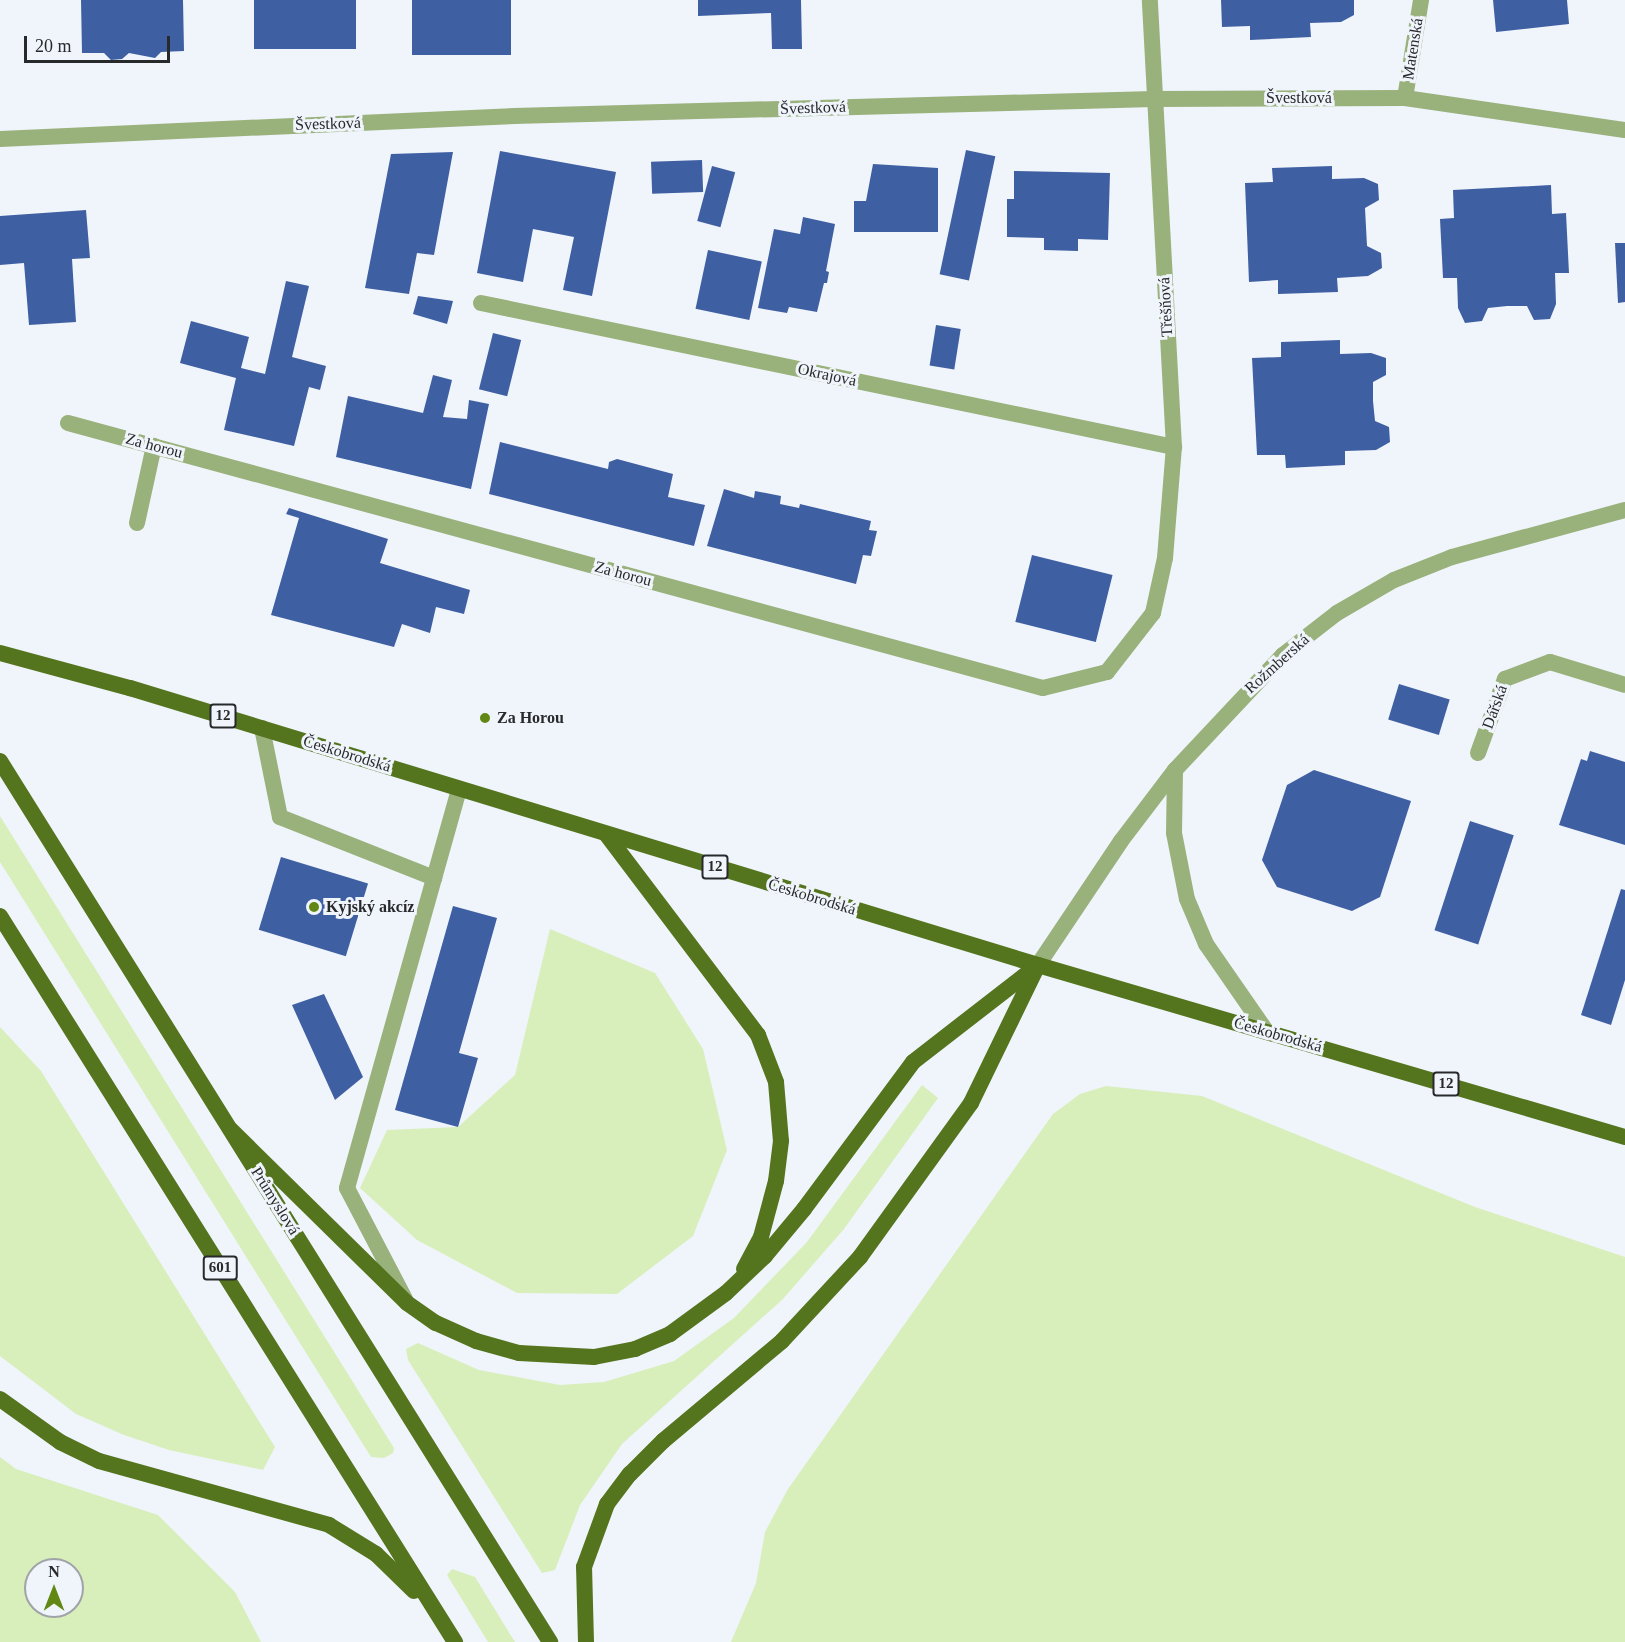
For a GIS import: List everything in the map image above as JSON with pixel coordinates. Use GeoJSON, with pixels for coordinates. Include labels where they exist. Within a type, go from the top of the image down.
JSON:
{"type":"FeatureCollection","features":[{"type":"Feature","properties":{"kind":"main road","name":"Českobrodská"},"geometry":{"type":"LineString","coordinates":[[0,652],[130,688],[1038,965],[1625,1137]]}},
{"type":"Feature","properties":{"kind":"main road","name":"Průmyslová"},"geometry":{"type":"LineString","coordinates":[[0,761],[550,1642]]}},
{"type":"Feature","properties":{"kind":"main road"},"geometry":{"type":"LineString","coordinates":[[606,834],[758,1035],[777,1082],[781,1141],[770,1206],[747,1265],[726,1293]]}},
{"type":"Feature","properties":{"kind":"main road","name":"601"},"geometry":{"type":"LineString","coordinates":[[0,916],[455,1642]]}},
{"type":"Feature","properties":{"kind":"main road"},"geometry":{"type":"LineString","coordinates":[[231,1130],[407,1302],[436,1323],[476,1341],[519,1353],[594,1357],[635,1348],[670,1334],[726,1293],[765,1256],[804,1209],[913,1062],[1038,965]]}},
{"type":"Feature","properties":{"kind":"main road"},"geometry":{"type":"LineString","coordinates":[[586,1642],[584,1567],[607,1504],[655,1449],[782,1341],[860,1257],[971,1103],[1038,965]]}},
{"type":"Feature","properties":{"kind":"main road"},"geometry":{"type":"LineString","coordinates":[[0,1399],[60,1442],[99,1461],[328,1525],[376,1554],[441,1620]]}},
{"type":"Feature","properties":{"kind":"street","name":"Třešňová"},"geometry":{"type":"LineString","coordinates":[[1150,0],[1174,447],[1165,558],[1153,614]]}},
{"type":"Feature","properties":{"kind":"street","name":"Matenská"},"geometry":{"type":"LineString","coordinates":[[1405,98],[1421,0]]}},
{"type":"Feature","properties":{"kind":"street","name":"Švestková"},"geometry":{"type":"LineString","coordinates":[[0,139],[514,116],[1154,99],[1405,98],[1625,130]]}},
{"type":"Feature","properties":{"kind":"street","name":"Okrajová"},"geometry":{"type":"LineString","coordinates":[[481,303],[1174,447]]}},
{"type":"Feature","properties":{"kind":"street","name":"Za horou"},"geometry":{"type":"LineString","coordinates":[[68,423],[1043,688],[1107,672],[1153,614]]}},
{"type":"Feature","properties":{"kind":"street"},"geometry":{"type":"LineString","coordinates":[[138,523],[154,446]]}},
{"type":"Feature","properties":{"kind":"street","name":"Rožmberská"},"geometry":{"type":"LineString","coordinates":[[1038,965],[1121,841],[1175,770],[1283,655],[1337,614],[1394,580],[1452,557],[1625,510]]}},
{"type":"Feature","properties":{"kind":"street","name":"Dářská"},"geometry":{"type":"LineString","coordinates":[[1478,753],[1505,679],[1550,662],[1625,685]]}},
{"type":"Feature","properties":{"kind":"street"},"geometry":{"type":"LineString","coordinates":[[262,728],[280,817],[434,878]]}},
{"type":"Feature","properties":{"kind":"street"},"geometry":{"type":"LineString","coordinates":[[1175,770],[1174,833],[1187,899],[1206,944],[1267,1032]]}},
{"type":"Feature","properties":{"kind":"street"},"geometry":{"type":"LineString","coordinates":[[407,1302],[347,1188],[459,789]]}},
{"type":"Feature","properties":{"kind":"green space"},"geometry":{"type":"Polygon","coordinates":[[[0,816],[394,1448],[393,1453],[384,1458],[371,1457],[0,862],[0,816]]]}},
{"type":"Feature","properties":{"kind":"green space"},"geometry":{"type":"Polygon","coordinates":[[[550,929],[655,973],[703,1049],[727,1150],[693,1236],[617,1294],[517,1293],[417,1240],[360,1188],[387,1130],[458,1127],[515,1075],[550,929]]]}},
{"type":"Feature","properties":{"kind":"green space"},"geometry":{"type":"Polygon","coordinates":[[[0,1027],[41,1071],[275,1447],[263,1470],[169,1450],[124,1435],[76,1414],[0,1356],[0,1027]]]}},
{"type":"Feature","properties":{"kind":"green space"},"geometry":{"type":"Polygon","coordinates":[[[922,1085],[938,1098],[844,1229],[783,1299],[622,1444],[580,1505],[555,1570],[542,1573],[408,1360],[406,1349],[418,1343],[479,1370],[560,1385],[604,1382],[674,1361],[734,1318],[807,1242],[922,1085]]]}},
{"type":"Feature","properties":{"kind":"green space"},"geometry":{"type":"Polygon","coordinates":[[[1106,1086],[1202,1096],[1475,1207],[1625,1257],[1625,1642],[731,1642],[756,1583],[765,1532],[788,1489],[1053,1114],[1080,1094],[1106,1086]]]}},
{"type":"Feature","properties":{"kind":"green space"},"geometry":{"type":"Polygon","coordinates":[[[0,1457],[16,1469],[158,1515],[235,1592],[261,1642],[0,1642],[0,1457]]]}},
{"type":"Feature","properties":{"kind":"green space"},"geometry":{"type":"Polygon","coordinates":[[[452,1569],[475,1577],[515,1642],[488,1642],[447,1575],[452,1569]]]}},
{"type":"Feature","properties":{"kind":"building"},"geometry":{"type":"Polygon","coordinates":[[[81,0],[183,0],[184,51],[161,52],[155,58],[129,53],[122,59],[111,60],[104,53],[82,53],[81,0]]]}},
{"type":"Feature","properties":{"kind":"building"},"geometry":{"type":"Polygon","coordinates":[[[254,0],[356,0],[356,49],[254,49],[254,0]]]}},
{"type":"Feature","properties":{"kind":"building"},"geometry":{"type":"Polygon","coordinates":[[[412,0],[511,0],[511,55],[412,55],[412,0]]]}},
{"type":"Feature","properties":{"kind":"building"},"geometry":{"type":"Polygon","coordinates":[[[698,0],[801,0],[802,49],[772,49],[771,13],[698,16],[698,0]]]}},
{"type":"Feature","properties":{"kind":"building"},"geometry":{"type":"Polygon","coordinates":[[[1221,0],[1354,0],[1354,15],[1341,22],[1310,23],[1311,37],[1250,40],[1250,26],[1222,27],[1221,0]]]}},
{"type":"Feature","properties":{"kind":"building"},"geometry":{"type":"Polygon","coordinates":[[[1493,0],[1567,0],[1569,24],[1496,32],[1493,0]]]}},
{"type":"Feature","properties":{"kind":"building"},"geometry":{"type":"Polygon","coordinates":[[[966,150],[995,156],[969,280],[940,274],[966,150]]]}},
{"type":"Feature","properties":{"kind":"building"},"geometry":{"type":"Polygon","coordinates":[[[500,151],[616,172],[592,296],[563,290],[574,237],[533,229],[523,282],[477,273],[500,151]]]}},
{"type":"Feature","properties":{"kind":"building"},"geometry":{"type":"Polygon","coordinates":[[[453,152],[434,255],[417,253],[409,294],[365,288],[391,154],[453,152]]]}},
{"type":"Feature","properties":{"kind":"building"},"geometry":{"type":"Polygon","coordinates":[[[702,160],[703,192],[652,194],[651,162],[702,160]]]}},
{"type":"Feature","properties":{"kind":"building"},"geometry":{"type":"Polygon","coordinates":[[[873,164],[938,168],[938,232],[854,232],[854,201],[866,201],[873,164]]]}},
{"type":"Feature","properties":{"kind":"building"},"geometry":{"type":"Polygon","coordinates":[[[712,166],[735,172],[720,227],[697,221],[712,166]]]}},
{"type":"Feature","properties":{"kind":"building"},"geometry":{"type":"Polygon","coordinates":[[[1332,166],[1332,179],[1364,178],[1378,184],[1379,200],[1365,208],[1367,246],[1381,253],[1382,268],[1368,276],[1337,278],[1338,292],[1278,294],[1278,280],[1249,282],[1245,183],[1273,182],[1272,168],[1332,166]]]}},
{"type":"Feature","properties":{"kind":"building"},"geometry":{"type":"Polygon","coordinates":[[[1014,171],[1110,173],[1108,240],[1078,239],[1078,251],[1044,250],[1044,238],[1007,237],[1007,199],[1014,199],[1014,171]]]}},
{"type":"Feature","properties":{"kind":"building"},"geometry":{"type":"Polygon","coordinates":[[[1551,185],[1552,214],[1566,213],[1569,273],[1555,273],[1556,304],[1550,319],[1534,320],[1527,306],[1507,306],[1488,308],[1482,321],[1465,323],[1458,308],[1457,278],[1443,278],[1440,219],[1454,218],[1453,190],[1551,185]]]}},
{"type":"Feature","properties":{"kind":"building"},"geometry":{"type":"Polygon","coordinates":[[[86,210],[90,258],[72,259],[76,322],[29,325],[24,263],[0,265],[0,216],[86,210]]]}},
{"type":"Feature","properties":{"kind":"building"},"geometry":{"type":"Polygon","coordinates":[[[803,217],[835,224],[826,271],[829,272],[827,283],[824,283],[817,312],[789,307],[787,313],[758,308],[774,229],[800,234],[803,217]]]}},
{"type":"Feature","properties":{"kind":"building"},"geometry":{"type":"Polygon","coordinates":[[[1615,243],[1625,243],[1625,302],[1618,303],[1615,243]]]}},
{"type":"Feature","properties":{"kind":"building"},"geometry":{"type":"Polygon","coordinates":[[[708,250],[762,261],[749,320],[696,309],[708,250]]]}},
{"type":"Feature","properties":{"kind":"building"},"geometry":{"type":"Polygon","coordinates":[[[286,281],[309,286],[292,357],[326,366],[320,390],[309,387],[294,446],[224,430],[236,378],[180,363],[191,321],[249,337],[241,368],[265,374],[286,281]]]}},
{"type":"Feature","properties":{"kind":"building"},"geometry":{"type":"Polygon","coordinates":[[[418,296],[453,301],[447,324],[413,314],[418,296]]]}},
{"type":"Feature","properties":{"kind":"building"},"geometry":{"type":"Polygon","coordinates":[[[936,325],[961,329],[954,369],[930,365],[936,325]]]}},
{"type":"Feature","properties":{"kind":"building"},"geometry":{"type":"Polygon","coordinates":[[[493,333],[521,340],[507,396],[479,389],[493,333]]]}},
{"type":"Feature","properties":{"kind":"building"},"geometry":{"type":"Polygon","coordinates":[[[1340,340],[1340,354],[1371,353],[1386,358],[1386,375],[1373,382],[1373,401],[1375,421],[1389,427],[1390,442],[1376,450],[1345,451],[1345,465],[1286,468],[1285,455],[1257,455],[1252,358],[1281,357],[1281,342],[1340,340]]]}},
{"type":"Feature","properties":{"kind":"building"},"geometry":{"type":"Polygon","coordinates":[[[433,375],[452,380],[443,417],[467,419],[469,400],[489,404],[471,489],[336,457],[348,396],[423,413],[433,375]]]}},
{"type":"Feature","properties":{"kind":"building"},"geometry":{"type":"Polygon","coordinates":[[[500,442],[608,469],[609,462],[617,459],[673,474],[668,497],[705,505],[694,546],[489,494],[500,442]]]}},
{"type":"Feature","properties":{"kind":"building"},"geometry":{"type":"Polygon","coordinates":[[[724,489],[754,498],[755,491],[781,496],[780,504],[799,508],[800,504],[871,521],[869,530],[877,531],[871,556],[863,555],[856,584],[707,546],[724,489]]]}},
{"type":"Feature","properties":{"kind":"building"},"geometry":{"type":"Polygon","coordinates":[[[289,508],[388,539],[380,563],[470,590],[464,614],[436,607],[430,633],[402,624],[394,647],[271,615],[299,518],[286,514],[289,508]]]}},
{"type":"Feature","properties":{"kind":"building"},"geometry":{"type":"Polygon","coordinates":[[[1032,555],[1113,575],[1096,642],[1015,622],[1032,555]]]}},
{"type":"Feature","properties":{"kind":"building"},"geometry":{"type":"Polygon","coordinates":[[[1399,684],[1450,699],[1439,735],[1388,719],[1399,684]]]}},
{"type":"Feature","properties":{"kind":"building"},"geometry":{"type":"Polygon","coordinates":[[[1590,751],[1625,762],[1625,845],[1559,825],[1581,759],[1587,761],[1590,751]]]}},
{"type":"Feature","properties":{"kind":"building"},"geometry":{"type":"Polygon","coordinates":[[[1314,770],[1411,801],[1380,897],[1352,911],[1277,887],[1262,860],[1287,785],[1314,770]]]}},
{"type":"Feature","properties":{"kind":"building"},"geometry":{"type":"Polygon","coordinates":[[[1470,821],[1514,835],[1478,945],[1434,930],[1470,821]]]}},
{"type":"Feature","properties":{"kind":"building","name":"Kyjský akcíz"},"geometry":{"type":"Polygon","coordinates":[[[281,857],[368,884],[346,956],[259,930],[281,857]]]}},
{"type":"Feature","properties":{"kind":"building"},"geometry":{"type":"Polygon","coordinates":[[[1621,889],[1625,890],[1625,980],[1611,1025],[1581,1015],[1621,889]]]}},
{"type":"Feature","properties":{"kind":"building"},"geometry":{"type":"Polygon","coordinates":[[[453,906],[497,918],[459,1053],[478,1058],[458,1127],[395,1110],[453,906]]]}},
{"type":"Feature","properties":{"kind":"building"},"geometry":{"type":"Polygon","coordinates":[[[324,994],[363,1077],[335,1100],[292,1005],[324,994]]]}},
{"type":"Feature","properties":{"kind":"place","name":"Za Horou"},"geometry":{"type":"Point","coordinates":[485,718]}},
{"type":"Feature","properties":{"kind":"place","name":"Kyjský akcíz"},"geometry":{"type":"Point","coordinates":[314,907]}}]}
